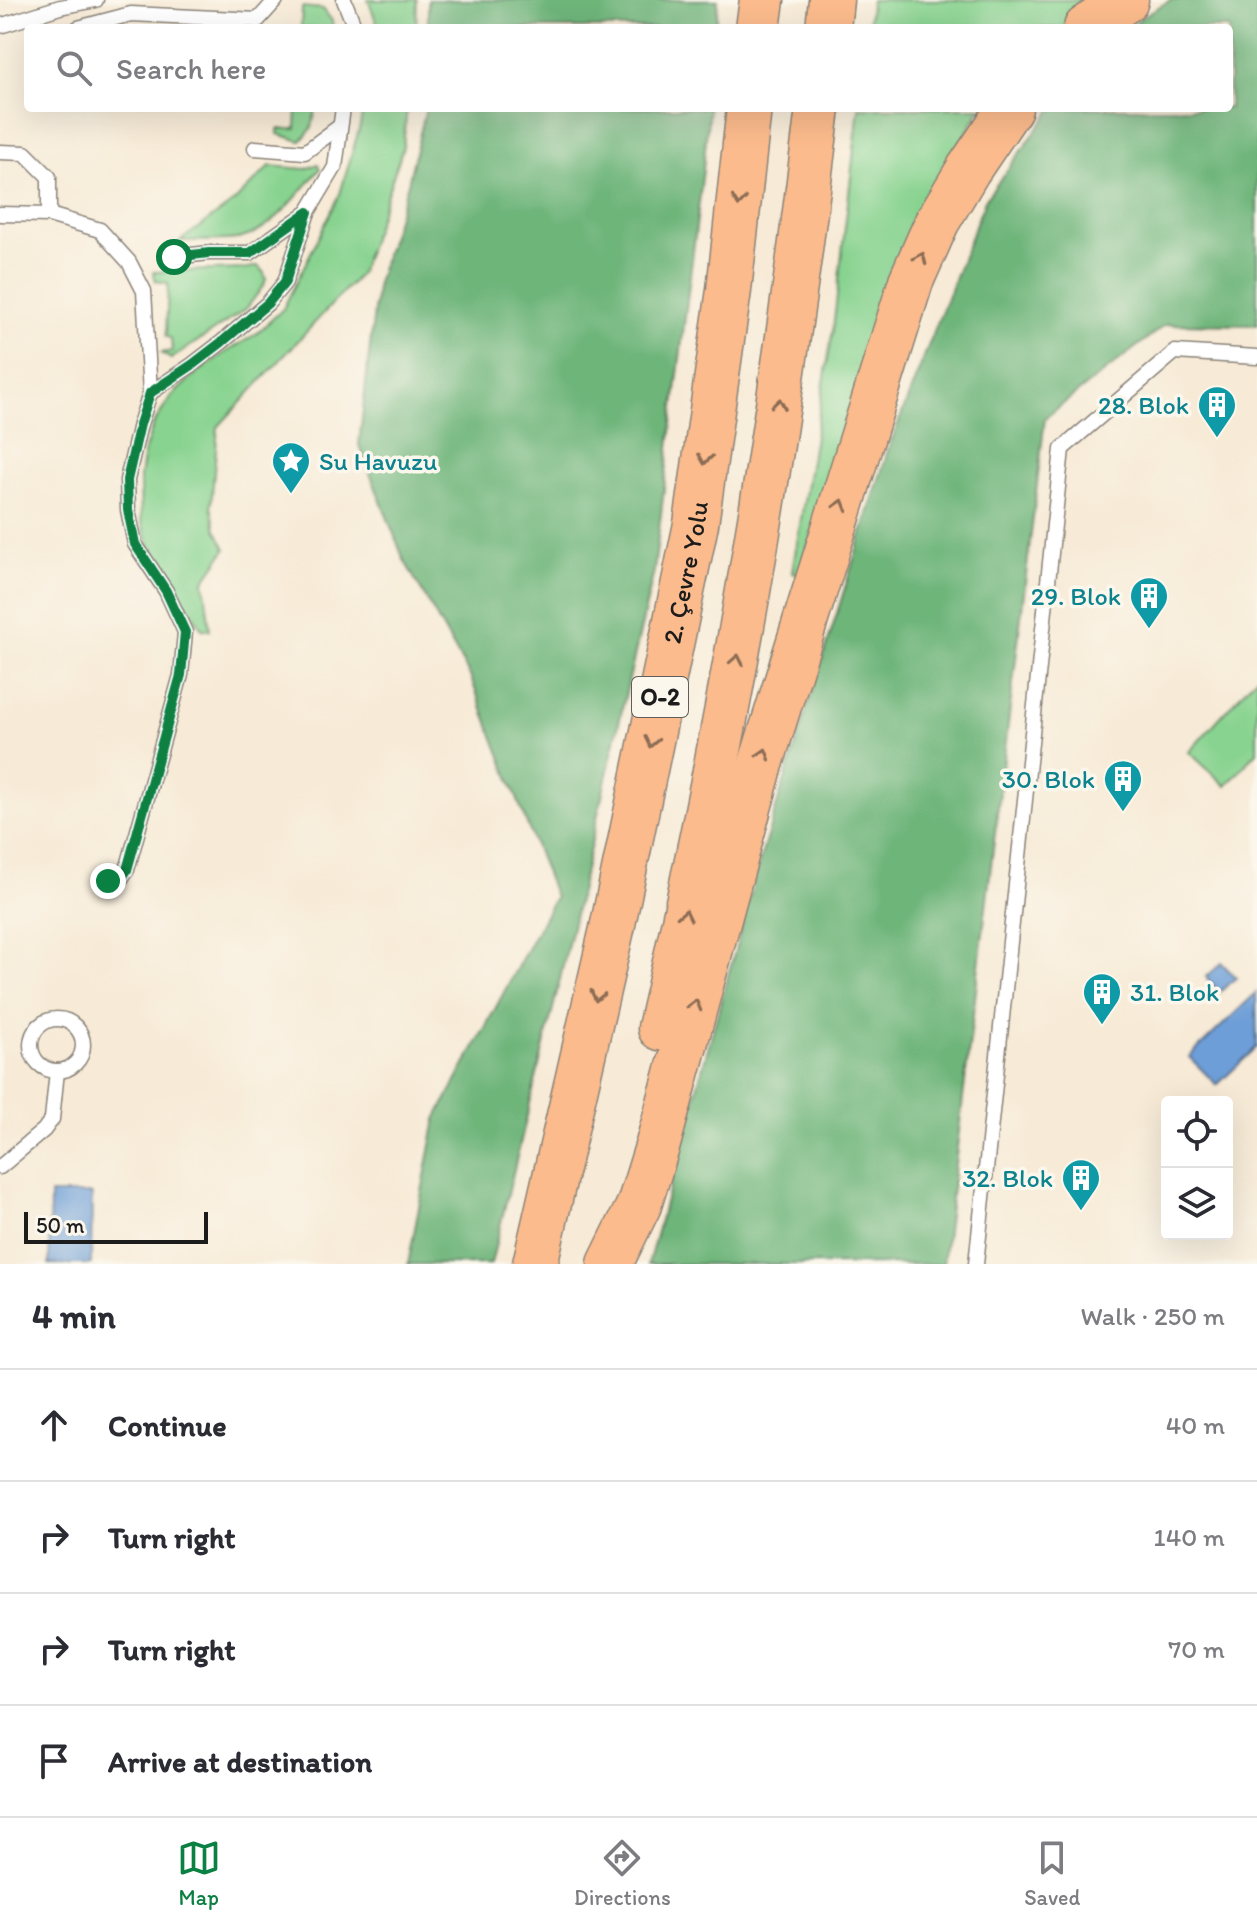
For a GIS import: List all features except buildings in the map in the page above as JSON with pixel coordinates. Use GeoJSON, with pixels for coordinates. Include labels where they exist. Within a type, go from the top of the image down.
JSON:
{"type":"FeatureCollection","features":[{"type":"Feature","properties":{"kind":"highway"},"geometry":{"type":"LineString","coordinates":[[759,24],[762,0]]}},
{"type":"Feature","properties":{"kind":"highway"},"geometry":{"type":"LineString","coordinates":[[828,24],[831,0]]}},
{"type":"Feature","properties":{"kind":"highway"},"geometry":{"type":"LineString","coordinates":[[1092,24],[1126,0]]}},
{"type":"Feature","properties":{"kind":"highway"},"geometry":{"type":"LineString","coordinates":[[607,1264],[639,1205],[658,1144],[760,767],[911,281],[937,222],[1007,112]]}},
{"type":"Feature","properties":{"kind":"highway","name":"2. Çevre Yolu"},"geometry":{"type":"LineString","coordinates":[[535,1264],[612,929],[696,524],[729,290],[748,116]]}},
{"type":"Feature","properties":{"kind":"highway","name":"O-2"},"geometry":{"type":"LineString","coordinates":[[607,1264],[714,777],[745,616],[780,398],[817,120]]}},
{"type":"Feature","properties":{"kind":"lane"},"geometry":{"type":"LineString","coordinates":[[0,26],[60,7],[96,0]]}},
{"type":"Feature","properties":{"kind":"lane"},"geometry":{"type":"LineString","coordinates":[[93,24],[131,14],[258,20],[276,0]]}},
{"type":"Feature","properties":{"kind":"lane"},"geometry":{"type":"LineString","coordinates":[[344,0],[353,24]]}},
{"type":"Feature","properties":{"kind":"lane"},"geometry":{"type":"LineString","coordinates":[[150,393],[192,365],[268,303],[285,282],[308,212],[335,167],[342,112]]}},
{"type":"Feature","properties":{"kind":"lane"},"geometry":{"type":"LineString","coordinates":[[255,148],[305,152],[340,126]]}},
{"type":"Feature","properties":{"kind":"lane"},"geometry":{"type":"LineString","coordinates":[[0,152],[25,153],[49,177],[49,215]]}},
{"type":"Feature","properties":{"kind":"lane"},"geometry":{"type":"LineString","coordinates":[[174,257],[250,253],[308,212]]}},
{"type":"Feature","properties":{"kind":"lane"},"geometry":{"type":"LineString","coordinates":[[0,214],[49,215],[100,230],[129,262],[144,291],[150,393],[127,480],[128,510],[135,544],[166,591],[185,632],[181,675],[127,870],[120,880],[108,881]]}},
{"type":"Feature","properties":{"kind":"lane"},"geometry":{"type":"LineString","coordinates":[[976,1264],[1062,449],[1175,352],[1257,357]]}},
{"type":"Feature","properties":{"kind":"lane"},"geometry":{"type":"LineString","coordinates":[[0,1167],[44,1130],[52,1119],[57,1071]]}},
{"type":"Feature","properties":{"kind":"green space"},"geometry":{"type":"Polygon","coordinates":[[[368,0],[417,0],[416,24],[377,23],[368,0]]]}},
{"type":"Feature","properties":{"kind":"green space"},"geometry":{"type":"Polygon","coordinates":[[[428,0],[718,0],[716,24],[428,24],[428,0]]]}},
{"type":"Feature","properties":{"kind":"green space"},"geometry":{"type":"Polygon","coordinates":[[[871,0],[1096,0],[1066,24],[868,24],[871,0]]]}},
{"type":"Feature","properties":{"kind":"green space"},"geometry":{"type":"Polygon","coordinates":[[[1171,0],[1257,0],[1257,325],[1166,324],[1045,418],[943,1264],[648,1264],[764,846],[889,447],[985,200],[1050,112],[1233,112],[1233,24],[1134,24],[1171,0]]]}},
{"type":"Feature","properties":{"kind":"green space"},"geometry":{"type":"Polygon","coordinates":[[[302,7],[323,9],[332,24],[301,24],[302,7]]]}},
{"type":"Feature","properties":{"kind":"green space"},"geometry":{"type":"Polygon","coordinates":[[[297,112],[315,112],[312,128],[301,141],[278,134],[278,129],[296,129],[297,112]]]}},
{"type":"Feature","properties":{"kind":"green space"},"geometry":{"type":"Polygon","coordinates":[[[362,112],[407,112],[403,147],[360,274],[218,427],[211,506],[216,529],[226,549],[204,581],[210,630],[202,629],[181,594],[165,576],[147,539],[141,520],[140,476],[144,452],[154,423],[172,396],[220,356],[256,334],[283,309],[340,194],[362,112]]]}},
{"type":"Feature","properties":{"kind":"green space"},"geometry":{"type":"Polygon","coordinates":[[[425,112],[709,112],[654,571],[491,1264],[408,1264],[436,1119],[555,897],[470,676],[404,560],[359,445],[377,283],[408,183],[425,112]]]}},
{"type":"Feature","properties":{"kind":"green space"},"geometry":{"type":"Polygon","coordinates":[[[859,112],[979,112],[924,204],[798,574],[792,572],[833,330],[859,112]]]}},
{"type":"Feature","properties":{"kind":"green space"},"geometry":{"type":"Polygon","coordinates":[[[318,164],[320,169],[295,199],[275,219],[253,234],[228,240],[180,241],[234,202],[270,166],[306,169],[318,164]]]}},
{"type":"Feature","properties":{"kind":"green space"},"geometry":{"type":"Polygon","coordinates":[[[258,266],[266,279],[246,309],[171,359],[161,353],[172,351],[171,339],[166,336],[168,283],[156,281],[153,272],[258,266]]]}},
{"type":"Feature","properties":{"kind":"green space"},"geometry":{"type":"Polygon","coordinates":[[[1257,676],[1257,752],[1226,786],[1189,752],[1257,676]]]}},
{"type":"Feature","properties":{"kind":"water"},"geometry":{"type":"Polygon","coordinates":[[[1222,963],[1236,978],[1220,992],[1206,977],[1222,963]]]}},
{"type":"Feature","properties":{"kind":"water"},"geometry":{"type":"Polygon","coordinates":[[[1256,993],[1257,1047],[1217,1085],[1189,1057],[1256,993]]]}},
{"type":"Feature","properties":{"kind":"water"},"geometry":{"type":"Polygon","coordinates":[[[50,1194],[92,1194],[91,1264],[49,1264],[50,1194]]]}},
{"type":"Feature","properties":{"kind":"place","name":"28. Blok"},"geometry":{"type":"Point","coordinates":[1217,439]}},
{"type":"Feature","properties":{"kind":"place","name":"Su Havuzu"},"geometry":{"type":"Point","coordinates":[291,495]}},
{"type":"Feature","properties":{"kind":"place","name":"29. Blok"},"geometry":{"type":"Point","coordinates":[1149,630]}},
{"type":"Feature","properties":{"kind":"place","name":"30. Blok"},"geometry":{"type":"Point","coordinates":[1123,813]}},
{"type":"Feature","properties":{"kind":"place","name":"31. Blok"},"geometry":{"type":"Point","coordinates":[1102,1026]}},
{"type":"Feature","properties":{"kind":"place","name":"32. Blok"},"geometry":{"type":"Point","coordinates":[1081,1212]}},
{"type":"Feature","properties":{"kind":"route"},"geometry":{"type":"LineString","coordinates":[[108,881],[120,880],[127,870],[181,675],[185,632],[166,591],[135,544],[128,510],[127,480],[140,424],[150,393],[222,342],[268,303],[285,282],[308,212],[250,253],[174,257]]}}]}
